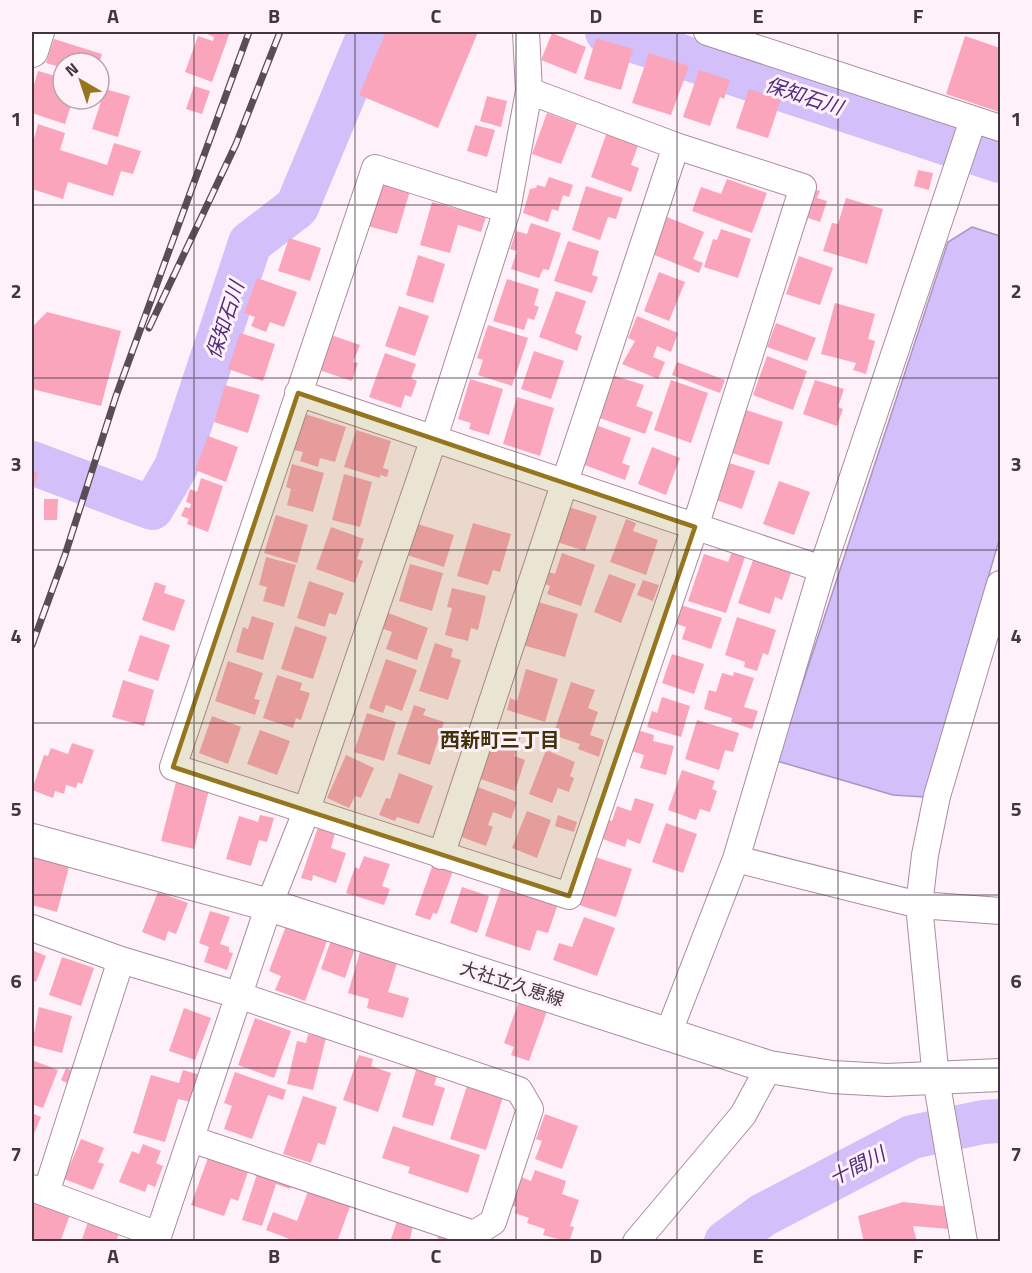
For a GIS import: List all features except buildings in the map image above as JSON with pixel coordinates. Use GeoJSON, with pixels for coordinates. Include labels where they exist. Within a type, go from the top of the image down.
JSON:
{"type":"FeatureCollection","features":[{"type":"Feature","properties":{"kind":"main road"},"geometry":{"type":"LineString","coordinates":[[32,51],[38,32]]}},
{"type":"Feature","properties":{"kind":"main road","name":"大社立久恵線"},"geometry":{"type":"LineString","coordinates":[[32,840],[269,905],[769,1067],[832,1077],[936,1079],[1000,1075]]}},
{"type":"Feature","properties":{"kind":"street"},"geometry":{"type":"LineString","coordinates":[[121,960],[39,1191],[157,1238],[269,905],[306,812],[434,438],[507,210],[530,91],[526,32]]}},
{"type":"Feature","properties":{"kind":"street"},"geometry":{"type":"LineString","coordinates":[[707,32],[1000,128]]}},
{"type":"Feature","properties":{"kind":"street"},"geometry":{"type":"LineString","coordinates":[[507,210],[375,168],[173,767],[569,896],[695,527],[803,188],[676,146],[530,91]]}},
{"type":"Feature","properties":{"kind":"street"},"geometry":{"type":"LineString","coordinates":[[668,1034],[736,859],[822,569],[973,120]]}},
{"type":"Feature","properties":{"kind":"street"},"geometry":{"type":"LineString","coordinates":[[441,856],[676,146]]}},
{"type":"Feature","properties":{"kind":"street"},"geometry":{"type":"LineString","coordinates":[[298,393],[822,569]]}},
{"type":"Feature","properties":{"kind":"street"},"geometry":{"type":"LineString","coordinates":[[964,1242],[936,1079],[920,905],[925,855],[937,796],[1000,584]]}},
{"type":"Feature","properties":{"kind":"street"},"geometry":{"type":"LineString","coordinates":[[736,859],[920,905],[1000,911]]}},
{"type":"Feature","properties":{"kind":"street"},"geometry":{"type":"LineString","coordinates":[[32,928],[121,960],[238,995],[519,1090],[530,1109],[493,1222],[474,1234],[191,1140]]}},
{"type":"Feature","properties":{"kind":"street"},"geometry":{"type":"LineString","coordinates":[[636,1242],[742,1115],[769,1067]]}},
{"type":"Feature","properties":{"kind":"highlighted area"},"geometry":{"type":"Polygon","coordinates":[[[298,393],[695,527],[569,896],[173,767],[298,393]]]}},
{"type":"Feature","properties":{"kind":"shaded area"},"geometry":{"type":"Polygon","coordinates":[[[972,227],[1000,236],[1000,537],[924,797],[893,795],[777,761],[948,242],[972,227]]]}},
{"type":"Feature","properties":{"kind":"waterway","name":"保知石川"},"geometry":{"type":"LineString","coordinates":[[32,463],[152,508],[176,467],[250,243],[297,207],[370,32]]}},
{"type":"Feature","properties":{"kind":"waterway","name":"保知石川"},"geometry":{"type":"LineString","coordinates":[[607,32],[1000,161]]}},
{"type":"Feature","properties":{"kind":"waterway","name":"十間川"},"geometry":{"type":"LineString","coordinates":[[726,1242],[763,1215],[912,1137],[983,1122],[1000,1121]]}},
{"type":"Feature","properties":{"kind":"railway"},"geometry":{"type":"LineString","coordinates":[[32,645],[65,555],[116,396],[249,32]]}},
{"type":"Feature","properties":{"kind":"railway"},"geometry":{"type":"LineString","coordinates":[[149,328],[236,144],[280,32]]}},
{"type":"Feature","properties":{"kind":"district","name":"西新町三丁目"},"geometry":{"type":"Point","coordinates":[500,740]}}]}
